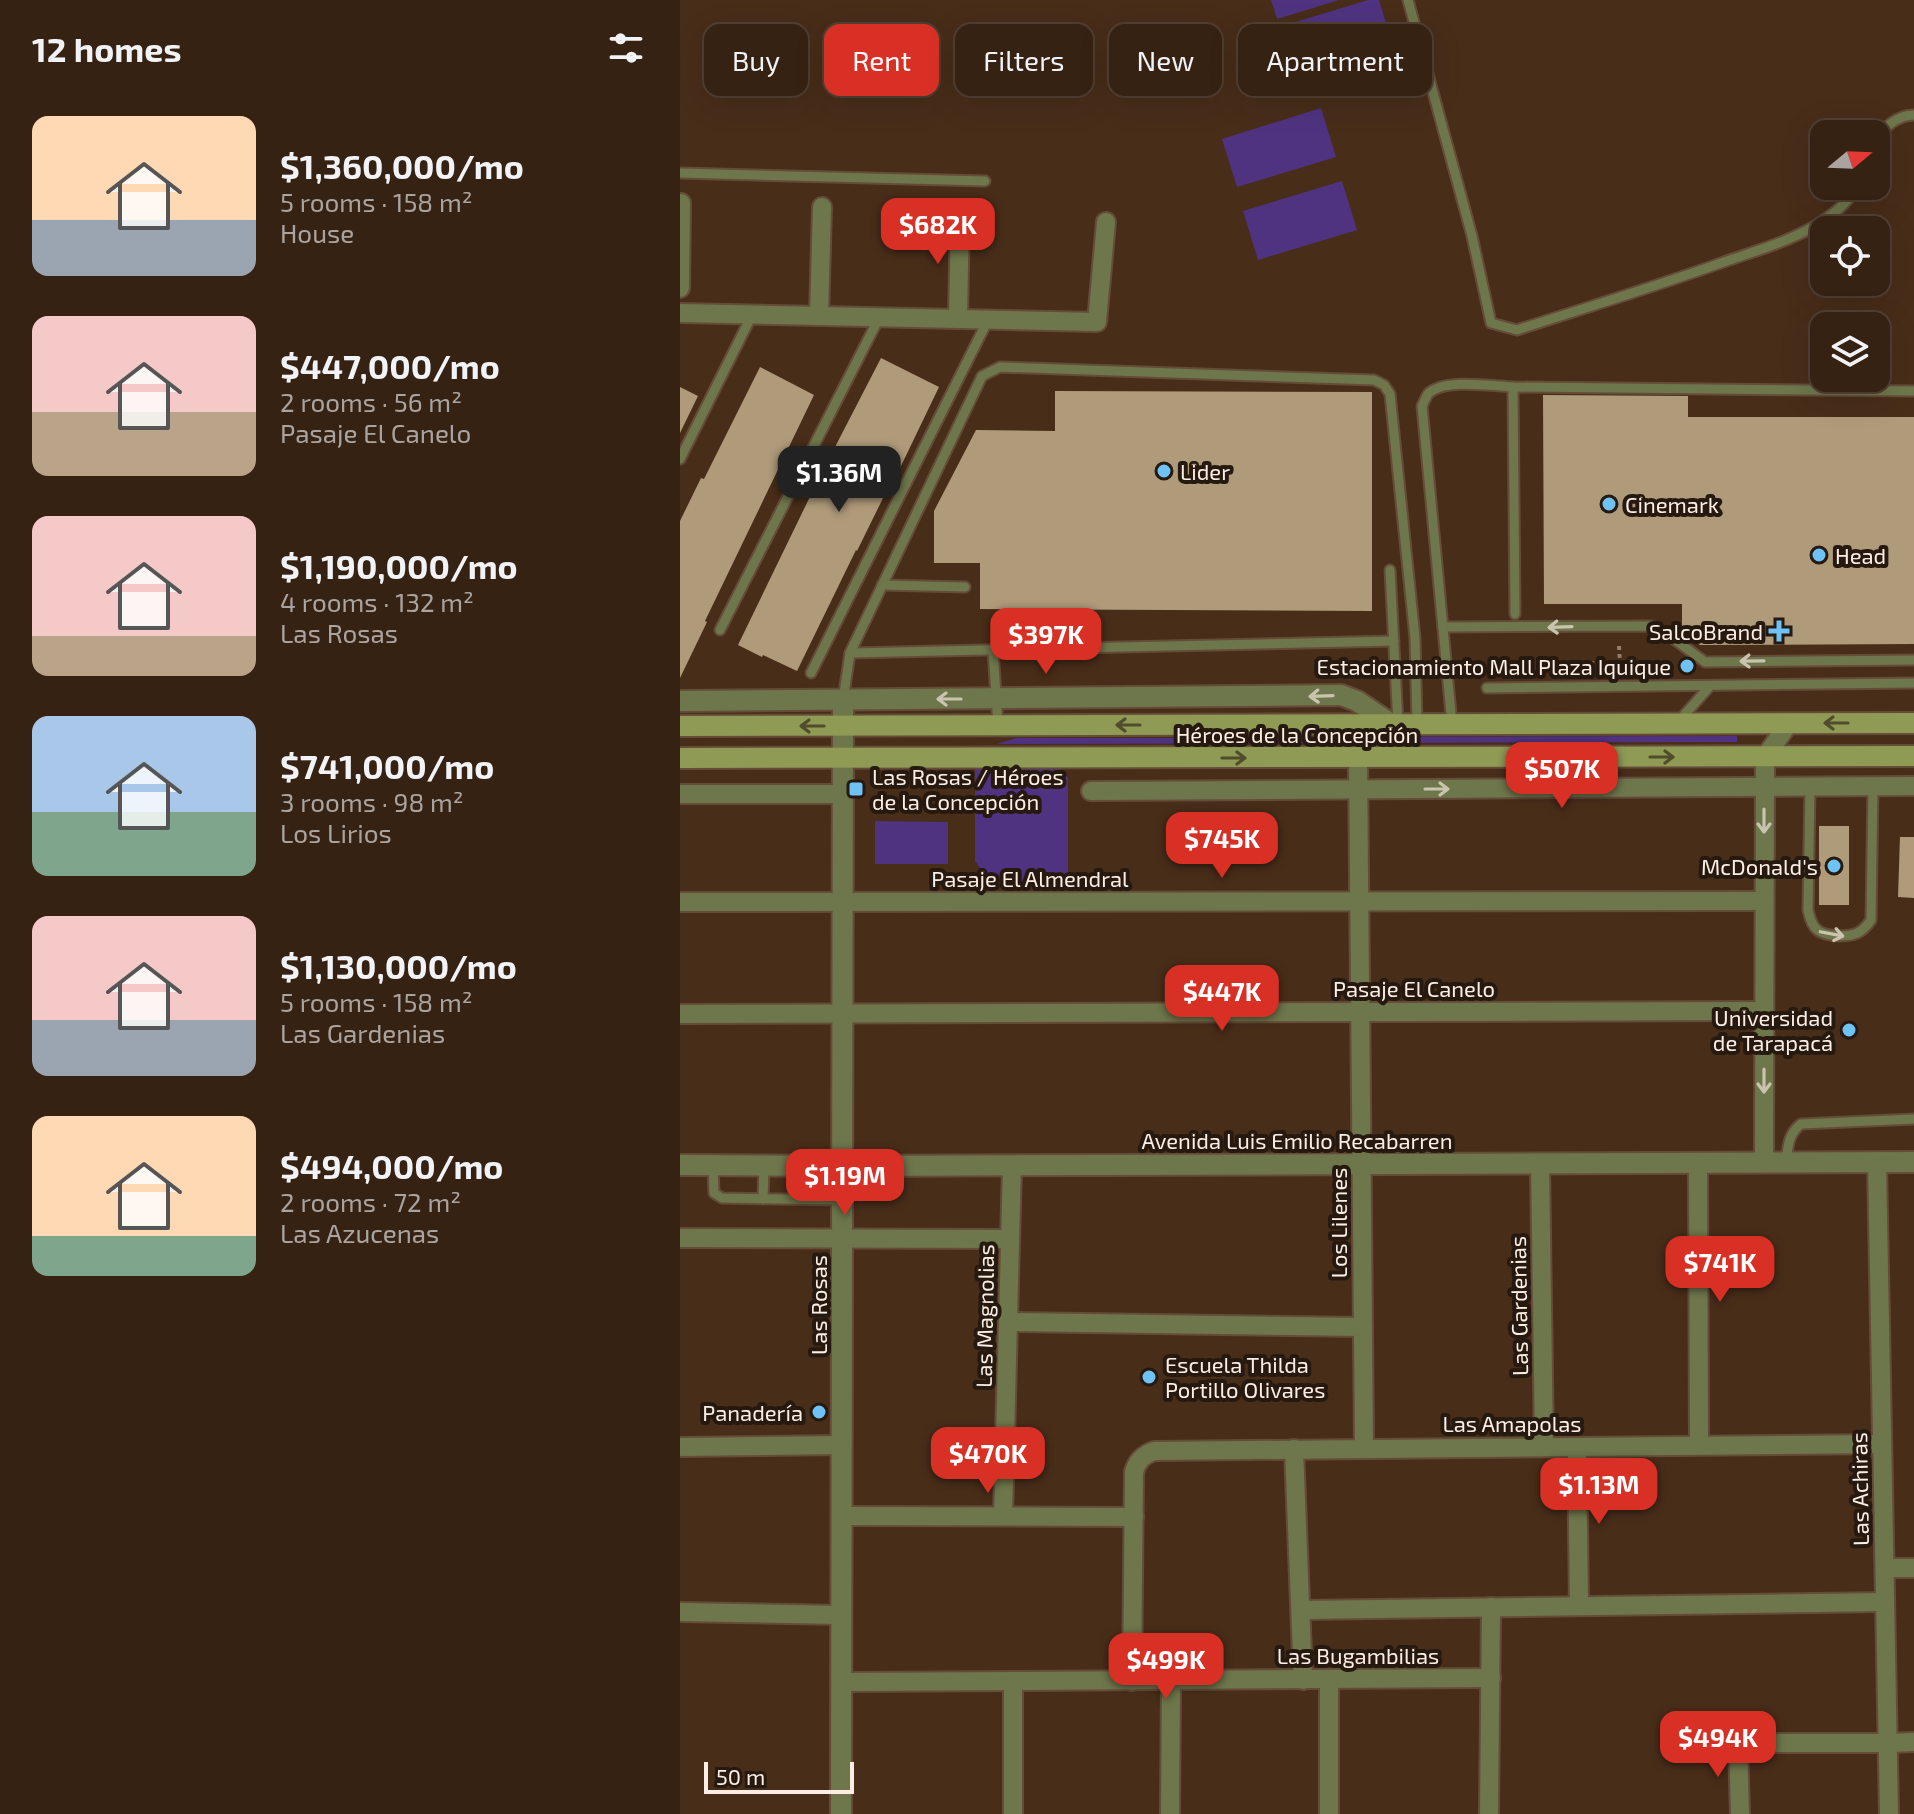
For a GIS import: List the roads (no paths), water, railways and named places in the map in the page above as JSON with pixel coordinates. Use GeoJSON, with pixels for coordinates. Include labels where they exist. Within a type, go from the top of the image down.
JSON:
{"type":"FeatureCollection","features":[{"type":"Feature","properties":{"kind":"main road","name":"Héroes de la Concepción"},"geometry":{"type":"LineString","coordinates":[[680,726],[1914,723]]}},
{"type":"Feature","properties":{"kind":"main road","name":"Héroes de la Concepción"},"geometry":{"type":"LineString","coordinates":[[680,758],[1914,756]]}},
{"type":"Feature","properties":{"kind":"street"},"geometry":{"type":"LineString","coordinates":[[680,288],[681,203]]}},
{"type":"Feature","properties":{"kind":"street"},"geometry":{"type":"LineString","coordinates":[[819,316],[822,207]]}},
{"type":"Feature","properties":{"kind":"street"},"geometry":{"type":"LineString","coordinates":[[958,319],[960,214]]}},
{"type":"Feature","properties":{"kind":"street"},"geometry":{"type":"LineString","coordinates":[[680,313],[1097,322],[1106,222]]}},
{"type":"Feature","properties":{"kind":"street","name":"Héroes de la Concepción"},"geometry":{"type":"LineString","coordinates":[[680,701],[1341,695],[1402,724]]}},
{"type":"Feature","properties":{"kind":"street","name":"Las Rosas"},"geometry":{"type":"LineString","coordinates":[[841,1814],[843,700]]}},
{"type":"Feature","properties":{"kind":"street"},"geometry":{"type":"LineString","coordinates":[[1764,1163],[1765,757],[1789,723]]}},
{"type":"Feature","properties":{"kind":"street","name":"Los Lilenes"},"geometry":{"type":"LineString","coordinates":[[1358,758],[1364,1448]]}},
{"type":"Feature","properties":{"kind":"street"},"geometry":{"type":"LineString","coordinates":[[1091,791],[1914,786]]}},
{"type":"Feature","properties":{"kind":"street"},"geometry":{"type":"LineString","coordinates":[[680,794],[843,794]]}},
{"type":"Feature","properties":{"kind":"street","name":"Pasaje El Almendral"},"geometry":{"type":"LineString","coordinates":[[680,902],[1764,901]]}},
{"type":"Feature","properties":{"kind":"street","name":"Pasaje El Canelo"},"geometry":{"type":"LineString","coordinates":[[680,1014],[1764,1011]]}},
{"type":"Feature","properties":{"kind":"street","name":"Las Achiras"},"geometry":{"type":"LineString","coordinates":[[1877,1162],[1889,1814]]}},
{"type":"Feature","properties":{"kind":"street","name":"Avenida Luis Emilio Recabarren"},"geometry":{"type":"LineString","coordinates":[[680,1165],[1914,1162]]}},
{"type":"Feature","properties":{"kind":"street","name":"Las Gardenias"},"geometry":{"type":"LineString","coordinates":[[1540,1163],[1544,1447]]}},
{"type":"Feature","properties":{"kind":"street"},"geometry":{"type":"LineString","coordinates":[[1698,1163],[1699,1445]]}},
{"type":"Feature","properties":{"kind":"street","name":"Las Magnolias"},"geometry":{"type":"LineString","coordinates":[[1003,1516],[1012,1165]]}},
{"type":"Feature","properties":{"kind":"street"},"geometry":{"type":"LineString","coordinates":[[680,1238],[1010,1239]]}},
{"type":"Feature","properties":{"kind":"street"},"geometry":{"type":"LineString","coordinates":[[1008,1322],[1363,1327]]}},
{"type":"Feature","properties":{"kind":"street","name":"Las Amapolas"},"geometry":{"type":"LineString","coordinates":[[1134,1517],[1136,1466],[1143,1456],[1160,1450],[1882,1444]]}},
{"type":"Feature","properties":{"kind":"street"},"geometry":{"type":"LineString","coordinates":[[680,1447],[842,1445]]}},
{"type":"Feature","properties":{"kind":"street"},"geometry":{"type":"LineString","coordinates":[[1577,1447],[1579,1606]]}},
{"type":"Feature","properties":{"kind":"street"},"geometry":{"type":"LineString","coordinates":[[1294,1449],[1303,1680]]}},
{"type":"Feature","properties":{"kind":"street"},"geometry":{"type":"LineString","coordinates":[[842,1516],[1134,1517],[1132,1681]]}},
{"type":"Feature","properties":{"kind":"street"},"geometry":{"type":"LineString","coordinates":[[1885,1568],[1914,1568]]}},
{"type":"Feature","properties":{"kind":"street","name":"Las Bugambilias"},"geometry":{"type":"LineString","coordinates":[[1301,1610],[1885,1602]]}},
{"type":"Feature","properties":{"kind":"street"},"geometry":{"type":"LineString","coordinates":[[1489,1814],[1491,1607]]}},
{"type":"Feature","properties":{"kind":"street"},"geometry":{"type":"LineString","coordinates":[[680,1612],[842,1615]]}},
{"type":"Feature","properties":{"kind":"street","name":"Las Bugambilias"},"geometry":{"type":"LineString","coordinates":[[842,1682],[1491,1678]]}},
{"type":"Feature","properties":{"kind":"street"},"geometry":{"type":"LineString","coordinates":[[1329,1679],[1329,1814]]}},
{"type":"Feature","properties":{"kind":"street"},"geometry":{"type":"LineString","coordinates":[[1170,1814],[1171,1680]]}},
{"type":"Feature","properties":{"kind":"street"},"geometry":{"type":"LineString","coordinates":[[1013,1681],[1013,1814]]}},
{"type":"Feature","properties":{"kind":"street"},"geometry":{"type":"LineString","coordinates":[[1681,1743],[1914,1742]]}},
{"type":"Feature","properties":{"kind":"street"},"geometry":{"type":"LineString","coordinates":[[1738,1743],[1740,1814]]}},
{"type":"Feature","properties":{"kind":"lane"},"geometry":{"type":"LineString","coordinates":[[1408,0],[1472,236],[1491,323],[1517,330],[1701,270],[1810,229],[1849,200]]}},
{"type":"Feature","properties":{"kind":"lane"},"geometry":{"type":"LineString","coordinates":[[1890,125],[1906,115],[1914,115]]}},
{"type":"Feature","properties":{"kind":"lane"},"geometry":{"type":"LineString","coordinates":[[680,173],[985,181]]}},
{"type":"Feature","properties":{"kind":"lane"},"geometry":{"type":"LineString","coordinates":[[680,459],[752,315]]}},
{"type":"Feature","properties":{"kind":"lane"},"geometry":{"type":"LineString","coordinates":[[720,630],[879,318]]}},
{"type":"Feature","properties":{"kind":"lane"},"geometry":{"type":"LineString","coordinates":[[811,673],[988,320]]}},
{"type":"Feature","properties":{"kind":"lane"},"geometry":{"type":"LineString","coordinates":[[843,700],[850,653],[982,376],[1000,367],[1374,380],[1384,385],[1390,394],[1415,638],[1402,724]]}},
{"type":"Feature","properties":{"kind":"lane"},"geometry":{"type":"LineString","coordinates":[[1452,724],[1422,406],[1438,387],[1452,384],[1914,391]]}},
{"type":"Feature","properties":{"kind":"lane"},"geometry":{"type":"LineString","coordinates":[[1513,387],[1515,614]]}},
{"type":"Feature","properties":{"kind":"lane"},"geometry":{"type":"LineString","coordinates":[[1390,570],[1402,724]]}},
{"type":"Feature","properties":{"kind":"lane"},"geometry":{"type":"LineString","coordinates":[[882,585],[965,587]]}},
{"type":"Feature","properties":{"kind":"lane"},"geometry":{"type":"LineString","coordinates":[[1443,627],[1638,624],[1667,634],[1705,662],[1914,660]]}},
{"type":"Feature","properties":{"kind":"lane"},"geometry":{"type":"LineString","coordinates":[[850,653],[1394,641]]}},
{"type":"Feature","properties":{"kind":"lane"},"geometry":{"type":"LineString","coordinates":[[993,650],[998,725]]}},
{"type":"Feature","properties":{"kind":"lane"},"geometry":{"type":"LineString","coordinates":[[1487,688],[1914,683]]}},
{"type":"Feature","properties":{"kind":"lane"},"geometry":{"type":"LineString","coordinates":[[1677,723],[1710,686]]}},
{"type":"Feature","properties":{"kind":"lane"},"geometry":{"type":"LineString","coordinates":[[1810,786],[1810,920],[1825,935],[1850,936],[1859,934],[1871,920],[1873,786]]}},
{"type":"Feature","properties":{"kind":"lane"},"geometry":{"type":"LineString","coordinates":[[1786,1162],[1790,1137],[1801,1124],[1914,1119]]}},
{"type":"Feature","properties":{"kind":"lane"},"geometry":{"type":"LineString","coordinates":[[713,1165],[714,1193],[718,1197],[842,1200]]}},
{"type":"Feature","properties":{"kind":"lane"},"geometry":{"type":"LineString","coordinates":[[763,1199],[764,1165]]}},
{"type":"Feature","properties":{"kind":"place","name":"Lider"},"geometry":{"type":"Point","coordinates":[1164,471]}},
{"type":"Feature","properties":{"kind":"place","name":"Cinemark"},"geometry":{"type":"Point","coordinates":[1609,504]}},
{"type":"Feature","properties":{"kind":"place","name":"Head"},"geometry":{"type":"Point","coordinates":[1819,555]}},
{"type":"Feature","properties":{"kind":"place","name":"SalcoBrand"},"geometry":{"type":"Point","coordinates":[1779,631]}},
{"type":"Feature","properties":{"kind":"place","name":"Estacionamiento Mall Plaza Iquique"},"geometry":{"type":"Point","coordinates":[1687,666]}},
{"type":"Feature","properties":{"kind":"place","name":"Las Rosas / Héroes de la Concepción"},"geometry":{"type":"Point","coordinates":[856,789]}},
{"type":"Feature","properties":{"kind":"place","name":"McDonald's"},"geometry":{"type":"Point","coordinates":[1834,866]}},
{"type":"Feature","properties":{"kind":"place","name":"Universidad de Tarapacá"},"geometry":{"type":"Point","coordinates":[1849,1030]}},
{"type":"Feature","properties":{"kind":"place","name":"Escuela Thilda Portillo Olivares"},"geometry":{"type":"Point","coordinates":[1149,1377]}},
{"type":"Feature","properties":{"kind":"place","name":"Panadería"},"geometry":{"type":"Point","coordinates":[819,1412]}}]}
